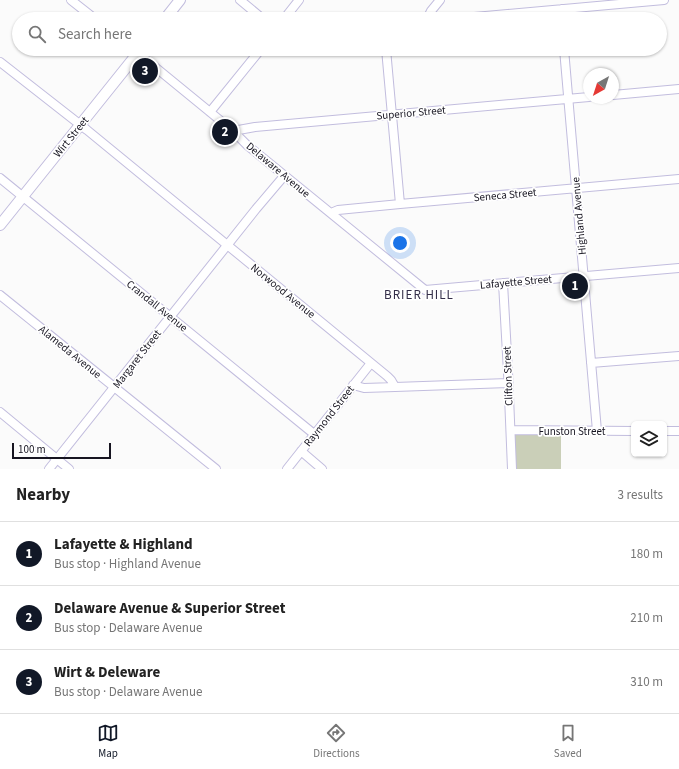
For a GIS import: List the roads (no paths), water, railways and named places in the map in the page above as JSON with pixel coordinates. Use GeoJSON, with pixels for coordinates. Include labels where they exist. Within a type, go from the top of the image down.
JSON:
{"type":"FeatureCollection","features":[{"type":"Feature","properties":{"kind":"main road"},"geometry":{"type":"LineString","coordinates":[[171,12],[180,0]]}},
{"type":"Feature","properties":{"kind":"main road","name":"Wirt Street"},"geometry":{"type":"LineString","coordinates":[[0,225],[80,126],[132,56]]}},
{"type":"Feature","properties":{"kind":"street"},"geometry":{"type":"LineString","coordinates":[[71,0],[86,12]]}},
{"type":"Feature","properties":{"kind":"street"},"geometry":{"type":"LineString","coordinates":[[240,0],[255,12]]}},
{"type":"Feature","properties":{"kind":"street"},"geometry":{"type":"LineString","coordinates":[[290,12],[300,0]]}},
{"type":"Feature","properties":{"kind":"street"},"geometry":{"type":"LineString","coordinates":[[430,12],[440,0]]}},
{"type":"Feature","properties":{"kind":"street"},"geometry":{"type":"LineString","coordinates":[[529,12],[664,0]]}},
{"type":"Feature","properties":{"kind":"street","name":"Delaware Avenue"},"geometry":{"type":"LineString","coordinates":[[144,56],[284,176],[425,290]]}},
{"type":"Feature","properties":{"kind":"street"},"geometry":{"type":"LineString","coordinates":[[210,112],[255,56]]}},
{"type":"Feature","properties":{"kind":"street"},"geometry":{"type":"LineString","coordinates":[[387,56],[400,204]]}},
{"type":"Feature","properties":{"kind":"street","name":"Highland Avenue"},"geometry":{"type":"LineString","coordinates":[[565,56],[597,431]]}},
{"type":"Feature","properties":{"kind":"street","name":"Norwood Avenue"},"geometry":{"type":"LineString","coordinates":[[0,62],[228,245],[387,376],[395,387]]}},
{"type":"Feature","properties":{"kind":"street"},"geometry":{"type":"LineString","coordinates":[[619,94],[679,89]]}},
{"type":"Feature","properties":{"kind":"street","name":"Superior Street"},"geometry":{"type":"LineString","coordinates":[[233,132],[255,127],[583,98]]}},
{"type":"Feature","properties":{"kind":"street","name":"Margaret Street"},"geometry":{"type":"LineString","coordinates":[[49,469],[256,208],[284,176]]}},
{"type":"Feature","properties":{"kind":"street","name":"Crandall Avenue"},"geometry":{"type":"LineString","coordinates":[[0,178],[314,434]]}},
{"type":"Feature","properties":{"kind":"street","name":"Seneca Street"},"geometry":{"type":"LineString","coordinates":[[331,213],[338,210],[679,179]]}},
{"type":"Feature","properties":{"kind":"street","name":"Lafayette Street"},"geometry":{"type":"LineString","coordinates":[[425,290],[679,268]]}},
{"type":"Feature","properties":{"kind":"street","name":"Clifton Street"},"geometry":{"type":"LineString","coordinates":[[503,283],[512,469]]}},
{"type":"Feature","properties":{"kind":"street","name":"Alameda Avenue"},"geometry":{"type":"LineString","coordinates":[[0,294],[114,388],[216,469]]}},
{"type":"Feature","properties":{"kind":"street"},"geometry":{"type":"LineString","coordinates":[[591,363],[679,356]]}},
{"type":"Feature","properties":{"kind":"street","name":"Raymond Street"},"geometry":{"type":"LineString","coordinates":[[287,469],[371,363]]}},
{"type":"Feature","properties":{"kind":"street"},"geometry":{"type":"LineString","coordinates":[[353,385],[364,388],[508,383]]}},
{"type":"Feature","properties":{"kind":"street"},"geometry":{"type":"LineString","coordinates":[[0,412],[69,469]]}},
{"type":"Feature","properties":{"kind":"street","name":"Funston Street"},"geometry":{"type":"LineString","coordinates":[[511,430],[631,431]]}},
{"type":"Feature","properties":{"kind":"street"},"geometry":{"type":"LineString","coordinates":[[667,431],[679,431]]}},
{"type":"Feature","properties":{"kind":"street"},"geometry":{"type":"LineString","coordinates":[[301,451],[322,469]]}},
{"type":"Feature","properties":{"kind":"place","name":"Wirt & Deleware"},"geometry":{"type":"Point","coordinates":[145,71]}},
{"type":"Feature","properties":{"kind":"place","name":"Delaware Avenue & Superior Street"},"geometry":{"type":"Point","coordinates":[225,132]}},
{"type":"Feature","properties":{"kind":"place","name":"Lafayette & Highland"},"geometry":{"type":"Point","coordinates":[575,286]}},
{"type":"Feature","properties":{"kind":"district","name":"BRIER HILL"},"geometry":{"type":"Point","coordinates":[419,295]}}]}
